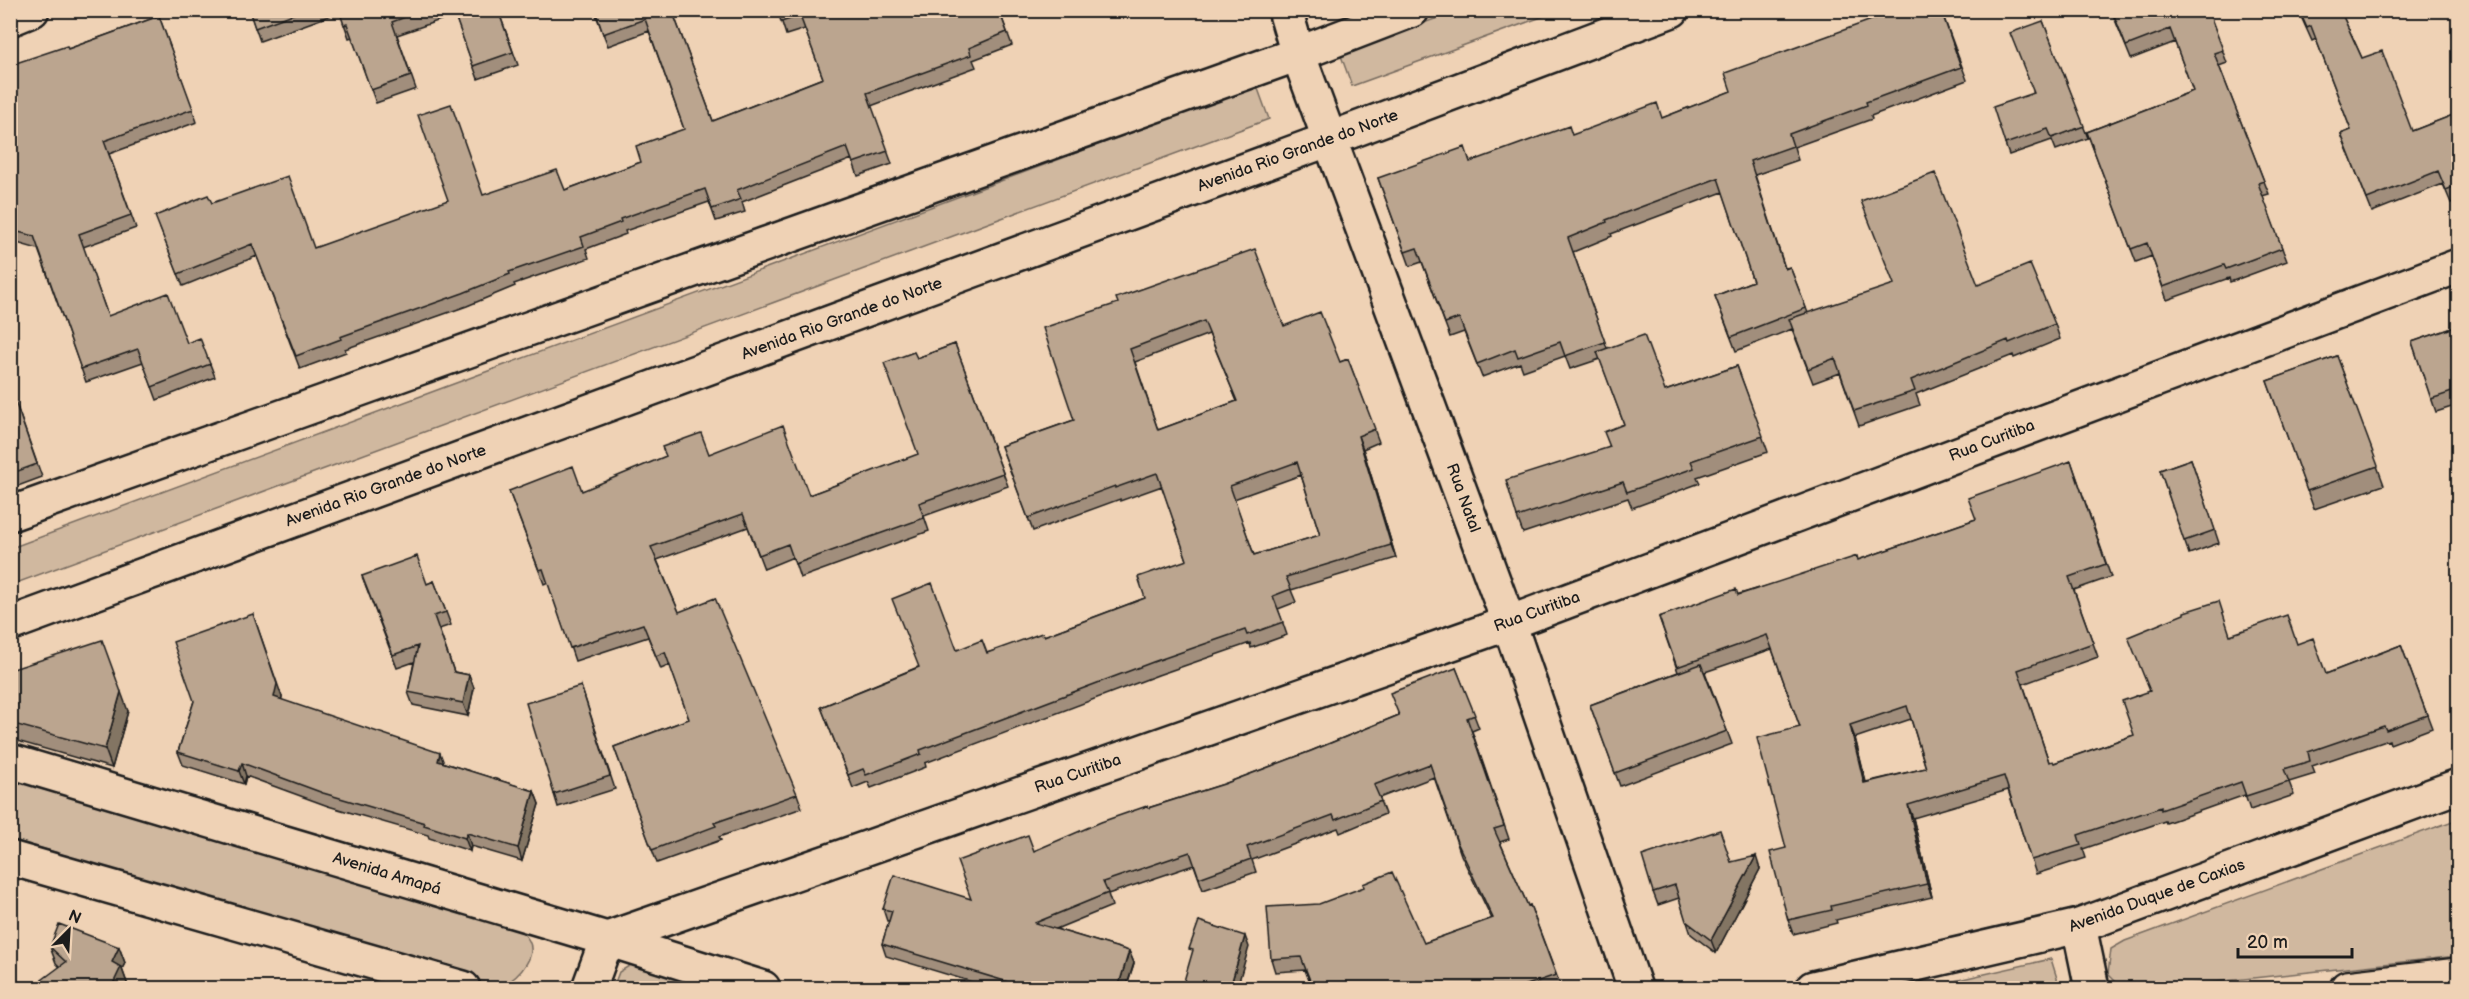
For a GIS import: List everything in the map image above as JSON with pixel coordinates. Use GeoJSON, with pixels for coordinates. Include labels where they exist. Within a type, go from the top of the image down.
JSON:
{"type":"FeatureCollection","features":[{"type":"Feature","properties":{"kind":"street"},"geometry":{"type":"LineString","coordinates":[[10,19],[32,10]]}},
{"type":"Feature","properties":{"kind":"street","name":"Rua Natal"},"geometry":{"type":"LineString","coordinates":[[1285,10],[1298,54],[1509,623],[1635,988]]}},
{"type":"Feature","properties":{"kind":"street"},"geometry":{"type":"LineString","coordinates":[[10,514],[1298,54],[1412,10]]}},
{"type":"Feature","properties":{"kind":"street","name":"Avenida Rio Grande do Norte"},"geometry":{"type":"LineString","coordinates":[[10,624],[1330,140],[1672,10]]}},
{"type":"Feature","properties":{"kind":"street","name":"Rua Curitiba"},"geometry":{"type":"LineString","coordinates":[[607,939],[1509,623],[2458,266]]}},
{"type":"Feature","properties":{"kind":"street","name":"Avenida Amapá"},"geometry":{"type":"LineString","coordinates":[[10,760],[763,988]]}},
{"type":"Feature","properties":{"kind":"street","name":"Avenida Duque de Caxias"},"geometry":{"type":"LineString","coordinates":[[1813,988],[2079,926],[2458,786]]}},
{"type":"Feature","properties":{"kind":"street"},"geometry":{"type":"LineString","coordinates":[[10,858],[463,988]]}},
{"type":"Feature","properties":{"kind":"street"},"geometry":{"type":"LineString","coordinates":[[2079,926],[2092,988]]}},
{"type":"Feature","properties":{"kind":"street"},"geometry":{"type":"LineString","coordinates":[[589,988],[607,939]]}},
{"type":"Feature","properties":{"kind":"street"},"geometry":{"type":"LineString","coordinates":[[2347,988],[2458,975]]}},
{"type":"Feature","properties":{"kind":"shaded area"},"geometry":{"type":"Polygon","coordinates":[[[1457,11],[1558,11],[1352,86],[1340,53],[1457,11]]]}},
{"type":"Feature","properties":{"kind":"shaded area"},"geometry":{"type":"Polygon","coordinates":[[[1257,86],[1269,119],[11,585],[11,548],[1257,86]]]}},
{"type":"Feature","properties":{"kind":"shaded area"},"geometry":{"type":"Polygon","coordinates":[[[10,777],[505,923],[523,933],[529,940],[530,956],[521,971],[501,987],[11,839],[10,777]]]}},
{"type":"Feature","properties":{"kind":"shaded area"},"geometry":{"type":"Polygon","coordinates":[[[2458,819],[2458,956],[2160,988],[2120,986],[2108,974],[2111,949],[2125,941],[2458,819]]]}},
{"type":"Feature","properties":{"kind":"shaded area"},"geometry":{"type":"Polygon","coordinates":[[[2051,959],[2060,988],[1923,988],[2051,959]]]}},
{"type":"Feature","properties":{"kind":"shaded area"},"geometry":{"type":"Polygon","coordinates":[[[634,963],[721,988],[613,988],[619,972],[634,963]]]}},
{"type":"Feature","properties":{"kind":"building"},"geometry":{"type":"Polygon","coordinates":[[[249,10],[304,10],[255,28],[249,10]]]}},
{"type":"Feature","properties":{"kind":"building"},"geometry":{"type":"Polygon","coordinates":[[[339,10],[424,10],[392,22],[411,76],[371,90],[347,24],[344,25],[339,10]]]}},
{"type":"Feature","properties":{"kind":"building"},"geometry":{"type":"Polygon","coordinates":[[[453,10],[498,10],[513,52],[473,66],[453,10]]]}},
{"type":"Feature","properties":{"kind":"building"},"geometry":{"type":"Polygon","coordinates":[[[595,10],[672,10],[713,121],[823,78],[800,16],[781,22],[778,10],[999,10],[1007,32],[969,48],[971,55],[867,93],[888,151],[853,163],[847,147],[737,190],[741,199],[712,209],[705,189],[620,219],[621,222],[581,237],[584,246],[509,272],[510,274],[463,293],[340,337],[341,339],[296,356],[252,244],[178,274],[155,216],[208,195],[212,203],[288,176],[314,248],[448,200],[418,115],[451,104],[483,195],[557,170],[565,190],[641,162],[636,146],[684,129],[645,19],[603,34],[595,10]]]}},
{"type":"Feature","properties":{"kind":"building"},"geometry":{"type":"Polygon","coordinates":[[[1899,10],[1941,10],[1961,67],[1866,102],[1867,105],[1789,134],[1793,146],[1750,161],[1785,269],[1790,267],[1806,308],[1731,337],[1715,296],[1753,281],[1718,178],[1606,220],[1607,222],[1568,238],[1605,342],[1565,356],[1560,342],[1518,357],[1515,349],[1477,364],[1459,318],[1445,323],[1417,248],[1405,252],[1378,178],[1465,147],[1470,162],[1569,126],[1572,135],[1657,103],[1662,118],[1731,91],[1725,73],[1899,10]]]}},
{"type":"Feature","properties":{"kind":"building"},"geometry":{"type":"Polygon","coordinates":[[[2112,10],[2208,10],[2223,50],[2214,53],[2264,181],[2258,183],[2282,248],[2226,269],[2224,265],[2163,287],[2147,243],[2131,249],[2087,132],[2193,91],[2170,29],[2126,46],[2112,10]]]}},
{"type":"Feature","properties":{"kind":"building"},"geometry":{"type":"Polygon","coordinates":[[[2299,10],[2340,10],[2362,58],[2382,51],[2412,131],[2458,113],[2458,185],[2446,190],[2438,171],[2367,199],[2341,134],[2351,130],[2311,26],[2307,28],[2299,10]]]}},
{"type":"Feature","properties":{"kind":"building"},"geometry":{"type":"Polygon","coordinates":[[[159,16],[193,109],[104,141],[131,215],[79,234],[108,316],[168,293],[187,343],[200,338],[210,364],[152,387],[138,349],[81,369],[34,236],[10,230],[10,65],[67,46],[68,49],[159,16]]]}},
{"type":"Feature","properties":{"kind":"building"},"geometry":{"type":"Polygon","coordinates":[[[2043,21],[2084,126],[2052,138],[2048,129],[2005,144],[1993,107],[2034,93],[2010,33],[2043,21]]]}},
{"type":"Feature","properties":{"kind":"building"},"geometry":{"type":"Polygon","coordinates":[[[1935,173],[1978,285],[2030,264],[2055,324],[2009,343],[2008,340],[1911,380],[1915,391],[1854,411],[1835,358],[1808,369],[1789,319],[1894,284],[1861,201],[1935,173]]]}},
{"type":"Feature","properties":{"kind":"building"},"geometry":{"type":"Polygon","coordinates":[[[1255,249],[1284,326],[1320,312],[1340,362],[1348,359],[1375,429],[1358,436],[1391,545],[1286,577],[1291,589],[1273,596],[1283,622],[1247,635],[1245,630],[1153,662],[920,750],[921,754],[866,775],[863,769],[848,775],[821,707],[919,667],[892,599],[932,583],[957,650],[982,640],[987,653],[1042,633],[1044,636],[1145,598],[1138,577],[1187,560],[1157,473],[1028,518],[1001,446],[1074,420],[1043,328],[1118,303],[1116,298],[1255,249]],[[1204,321],[1130,349],[1158,430],[1237,401],[1204,321]],[[1297,462],[1230,486],[1254,555],[1320,535],[1297,462]]]}},
{"type":"Feature","properties":{"kind":"building"},"geometry":{"type":"Polygon","coordinates":[[[2458,326],[2458,390],[2431,399],[2412,342],[2458,326]]]}},
{"type":"Feature","properties":{"kind":"building"},"geometry":{"type":"Polygon","coordinates":[[[1644,335],[1665,391],[1737,366],[1763,436],[1691,461],[1694,468],[1627,492],[1623,482],[1517,517],[1506,480],[1610,447],[1604,432],[1624,424],[1597,352],[1644,335]]]}},
{"type":"Feature","properties":{"kind":"building"},"geometry":{"type":"Polygon","coordinates":[[[955,344],[1003,473],[919,503],[924,518],[795,564],[788,544],[759,555],[743,514],[651,547],[679,612],[715,598],[797,794],[714,823],[716,826],[652,850],[614,747],[689,719],[665,652],[656,656],[643,624],[570,648],[543,569],[539,570],[509,491],[573,466],[582,491],[666,456],[662,447],[701,433],[709,454],[783,425],[809,495],[918,454],[884,363],[914,352],[917,358],[955,344]]]}},
{"type":"Feature","properties":{"kind":"building"},"geometry":{"type":"Polygon","coordinates":[[[2337,356],[2378,466],[2307,491],[2267,381],[2337,356]]]}},
{"type":"Feature","properties":{"kind":"building"},"geometry":{"type":"Polygon","coordinates":[[[15,401],[37,464],[10,474],[10,403],[15,401]]]}},
{"type":"Feature","properties":{"kind":"building"},"geometry":{"type":"Polygon","coordinates":[[[2191,459],[2215,530],[2184,541],[2160,470],[2191,459]]]}},
{"type":"Feature","properties":{"kind":"building"},"geometry":{"type":"Polygon","coordinates":[[[2071,461],[2106,564],[2069,577],[2093,643],[2018,670],[2049,762],[2054,763],[2134,735],[2122,701],[2150,691],[2128,637],[2184,614],[2184,612],[2219,601],[2230,635],[2287,615],[2297,644],[2313,638],[2326,674],[2401,645],[2427,715],[2386,730],[2384,726],[2308,752],[2310,761],[2284,769],[2289,782],[2246,796],[2241,782],[2161,810],[2161,807],[2078,835],[2081,845],[2031,860],[2004,776],[1908,805],[1927,884],[1831,906],[1832,910],[1788,920],[1770,852],[1786,848],[1757,738],[1800,727],[1767,635],[1677,667],[1659,617],[1736,589],[1738,595],[1857,556],[1858,560],[1976,519],[1968,498],[2071,461]],[[1907,706],[1850,725],[1864,783],[1926,768],[1907,706]]]}},
{"type":"Feature","properties":{"kind":"building"},"geometry":{"type":"Polygon","coordinates":[[[417,556],[427,584],[434,581],[446,612],[434,616],[454,672],[469,675],[463,703],[408,692],[418,646],[393,655],[362,576],[417,556]]]}},
{"type":"Feature","properties":{"kind":"building"},"geometry":{"type":"Polygon","coordinates":[[[253,614],[277,684],[274,697],[440,753],[438,761],[534,791],[518,848],[467,833],[465,838],[424,825],[425,823],[323,793],[242,763],[239,771],[178,752],[194,701],[173,642],[253,614]]]}},
{"type":"Feature","properties":{"kind":"building"},"geometry":{"type":"Polygon","coordinates":[[[102,640],[121,692],[105,749],[10,723],[10,670],[102,640]]]}},
{"type":"Feature","properties":{"kind":"building"},"geometry":{"type":"Polygon","coordinates":[[[1701,664],[1727,731],[1615,773],[1590,705],[1701,664]]]}},
{"type":"Feature","properties":{"kind":"building"},"geometry":{"type":"Polygon","coordinates":[[[1456,668],[1475,715],[1467,718],[1504,826],[1494,829],[1528,906],[1530,905],[1556,975],[1518,988],[1313,988],[1301,957],[1271,959],[1267,907],[1319,904],[1364,887],[1363,884],[1392,872],[1424,943],[1493,918],[1457,842],[1430,764],[1374,785],[1381,801],[1335,820],[1333,815],[1247,847],[1251,859],[1199,878],[1190,852],[1103,882],[1108,893],[1035,923],[1129,951],[1118,988],[1028,988],[882,944],[892,911],[883,909],[894,875],[971,899],[957,861],[1028,835],[1034,851],[1101,822],[1224,784],[1311,751],[1399,715],[1390,693],[1456,668]]]}},
{"type":"Feature","properties":{"kind":"building"},"geometry":{"type":"Polygon","coordinates":[[[581,686],[610,776],[554,794],[526,703],[581,686]]]}},
{"type":"Feature","properties":{"kind":"building"},"geometry":{"type":"Polygon","coordinates":[[[1720,830],[1731,862],[1756,856],[1711,940],[1686,921],[1675,885],[1653,892],[1642,856],[1720,830]]]}},
{"type":"Feature","properties":{"kind":"building"},"geometry":{"type":"Polygon","coordinates":[[[1199,921],[1245,936],[1230,988],[1182,988],[1193,950],[1189,949],[1199,921]]]}},
{"type":"Feature","properties":{"kind":"building"},"geometry":{"type":"Polygon","coordinates":[[[59,924],[119,947],[112,962],[121,967],[111,988],[31,988],[66,962],[50,947],[59,924]]]}}]}
